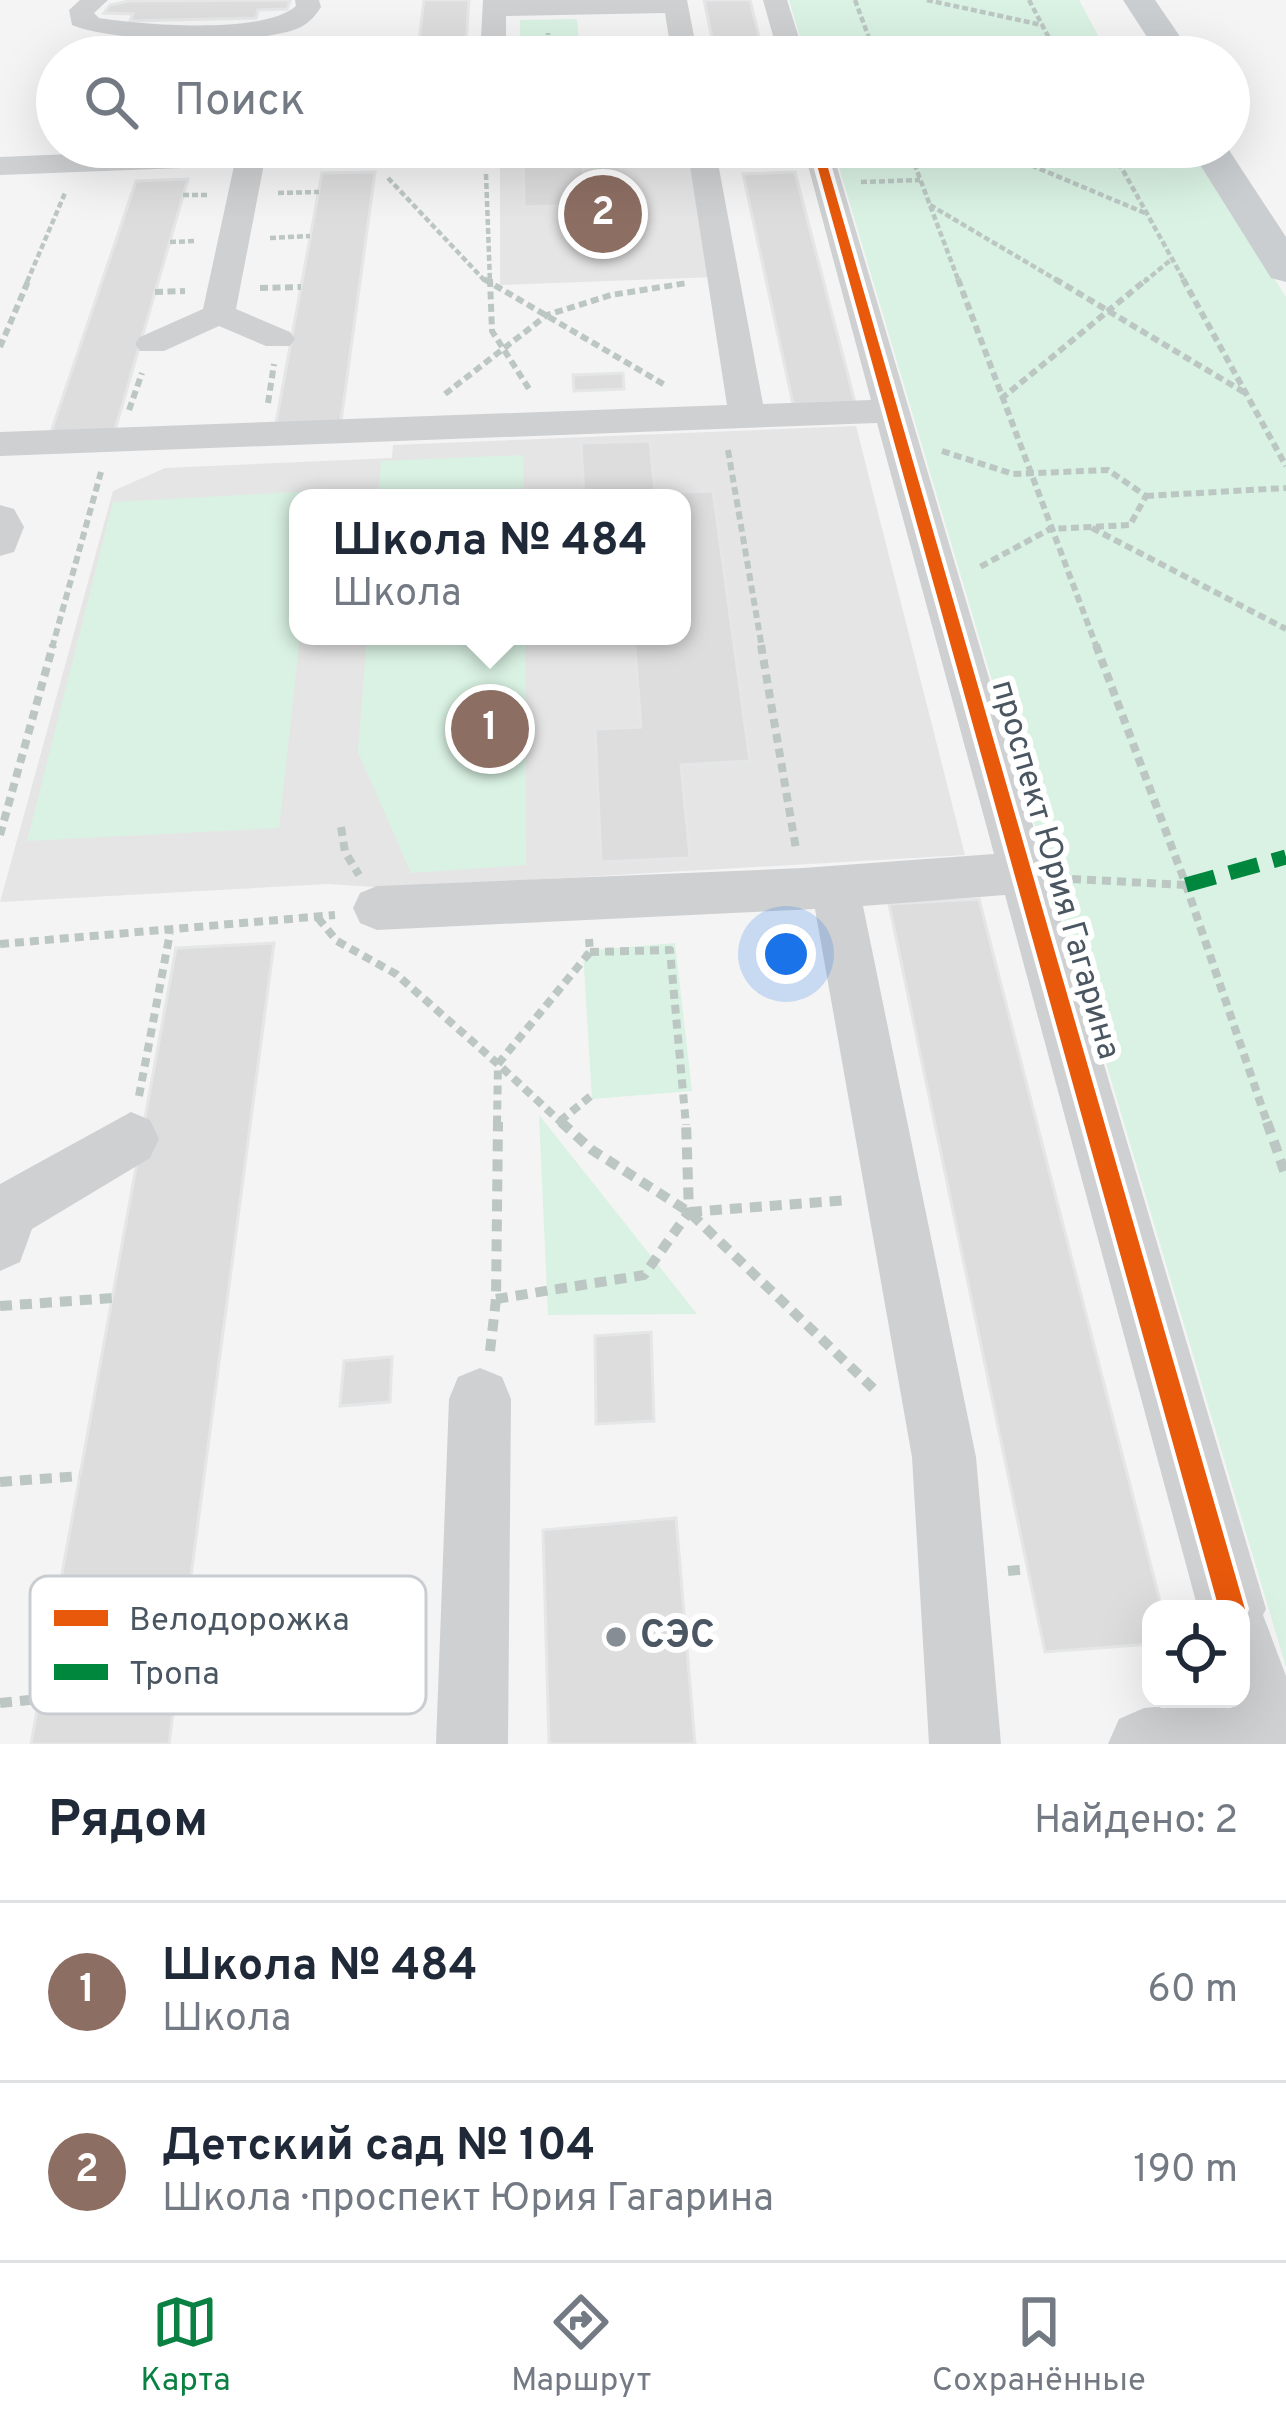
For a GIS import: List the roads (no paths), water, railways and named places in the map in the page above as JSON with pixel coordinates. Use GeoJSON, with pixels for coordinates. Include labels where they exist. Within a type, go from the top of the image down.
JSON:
{"type":"FeatureCollection","features":[{"type":"Feature","properties":{"kind":"main road"},"geometry":{"type":"LineString","coordinates":[[1113,0],[1136,36]]}},
{"type":"Feature","properties":{"kind":"main road"},"geometry":{"type":"LineString","coordinates":[[1139,0],[1163,36]]}},
{"type":"Feature","properties":{"kind":"main road"},"geometry":{"type":"LineString","coordinates":[[1250,165],[1286,218]]}},
{"type":"Feature","properties":{"kind":"main road"},"geometry":{"type":"LineString","coordinates":[[1221,168],[1286,269]]}},
{"type":"Feature","properties":{"kind":"street"},"geometry":{"type":"LineString","coordinates":[[96,0],[82,10],[81,20],[108,30],[272,27],[301,17],[309,7],[307,0]]}},
{"type":"Feature","properties":{"kind":"street"},"geometry":{"type":"LineString","coordinates":[[775,0],[786,36]]}},
{"type":"Feature","properties":{"kind":"street"},"geometry":{"type":"LineString","coordinates":[[494,36],[495,4],[675,2],[681,36]]}},
{"type":"Feature","properties":{"kind":"street"},"geometry":{"type":"LineString","coordinates":[[0,166],[36,165]]}},
{"type":"Feature","properties":{"kind":"street"},"geometry":{"type":"LineString","coordinates":[[218,314],[249,168]]}},
{"type":"Feature","properties":{"kind":"street"},"geometry":{"type":"LineString","coordinates":[[706,168],[725,279],[735,416]]}},
{"type":"Feature","properties":{"kind":"street","name":"проспект Юрия Гагарина"},"geometry":{"type":"LineString","coordinates":[[824,168],[1229,1600]]}},
{"type":"Feature","properties":{"kind":"street"},"geometry":{"type":"LineString","coordinates":[[152,344],[218,314],[278,339]]}},
{"type":"Feature","properties":{"kind":"street"},"geometry":{"type":"LineString","coordinates":[[0,444],[735,416],[895,424]]}},
{"type":"Feature","properties":{"kind":"street"},"geometry":{"type":"LineString","coordinates":[[0,518],[5,527],[0,542]]}},
{"type":"Feature","properties":{"kind":"street"},"geometry":{"type":"LineString","coordinates":[[377,908],[819,888],[1023,873]]}},
{"type":"Feature","properties":{"kind":"street"},"geometry":{"type":"LineString","coordinates":[[819,888],[898,1197],[944,1457],[965,1744]]}},
{"type":"Feature","properties":{"kind":"street"},"geometry":{"type":"LineString","coordinates":[[2,1220],[131,1139]]}},
{"type":"Feature","properties":{"kind":"street"},"geometry":{"type":"LineString","coordinates":[[472,1744],[480,1400]]}},
{"type":"Feature","properties":{"kind":"street"},"geometry":{"type":"LineString","coordinates":[[1144,1744],[1269,1739],[1250,1672]]}},
{"type":"Feature","properties":{"kind":"place","name":"Детский сад № 104"},"geometry":{"type":"Point","coordinates":[603,214]}},
{"type":"Feature","properties":{"kind":"place","name":"Школа № 484"},"geometry":{"type":"Point","coordinates":[490,729]}},
{"type":"Feature","properties":{"kind":"place","name":"СЭС"},"geometry":{"type":"Point","coordinates":[616,1637]}}]}
